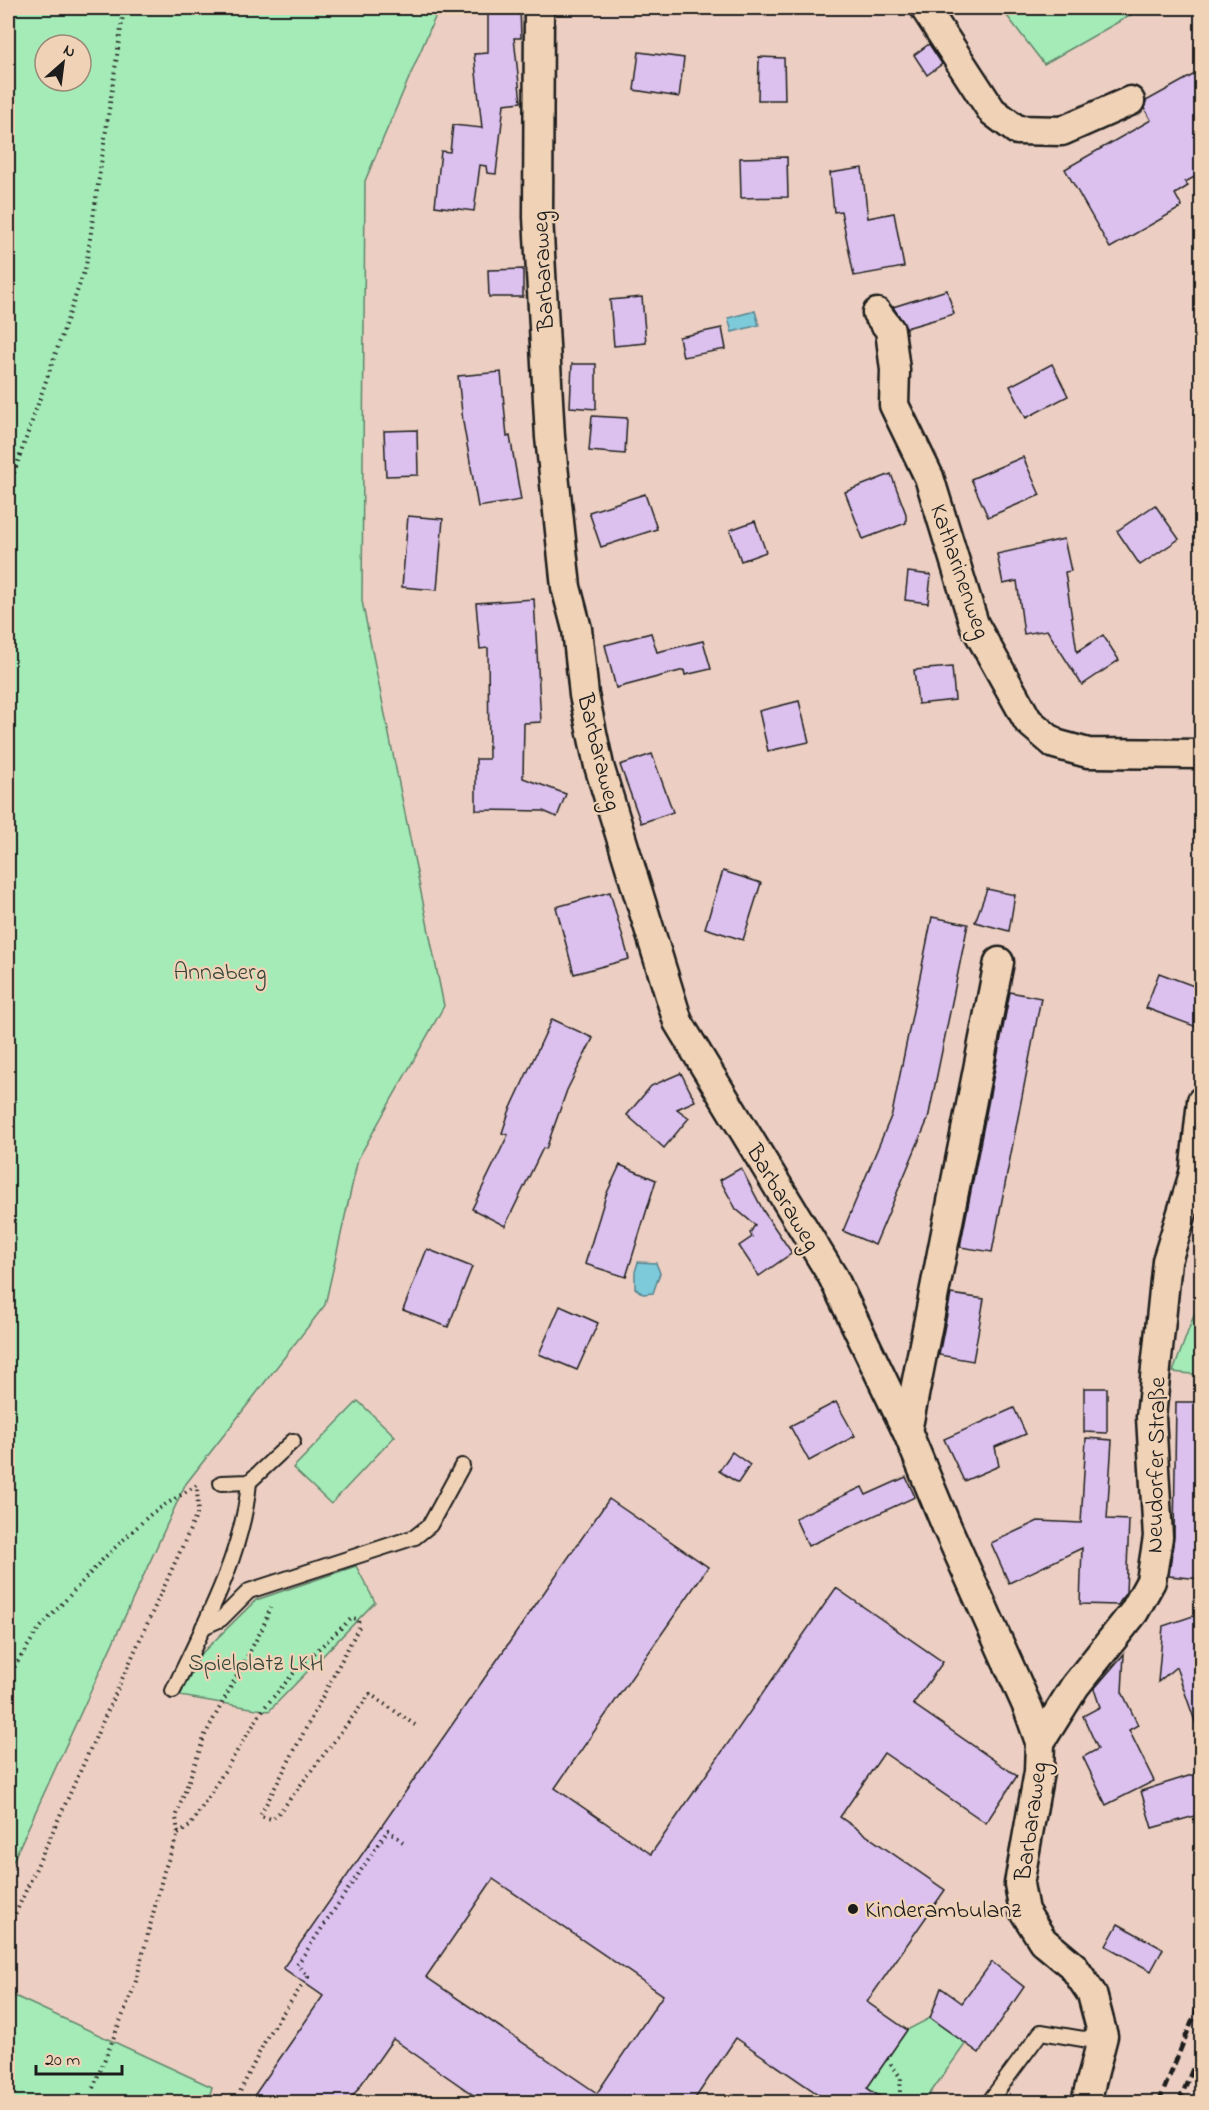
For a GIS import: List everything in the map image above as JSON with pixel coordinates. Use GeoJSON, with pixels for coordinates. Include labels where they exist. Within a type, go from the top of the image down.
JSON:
{"type":"FeatureCollection","features":[{"type":"Feature","properties":{"kind":"street","name":"Barbaraweg"},"geometry":{"type":"LineString","coordinates":[[539,8],[538,218],[550,437],[566,587],[577,629],[584,695],[599,766],[678,1022],[833,1277],[907,1431],[1040,1742],[1039,1772],[1018,1884],[1024,1911],[1043,1941],[1072,1966],[1092,1994],[1103,2036],[1086,2103]]}},
{"type":"Feature","properties":{"kind":"street"},"geometry":{"type":"LineString","coordinates":[[925,8],[992,111],[1017,130],[1062,131],[1130,101]]}},
{"type":"Feature","properties":{"kind":"street","name":"Katharinenweg"},"geometry":{"type":"LineString","coordinates":[[877,313],[890,330],[895,370],[894,405],[929,477],[974,624],[1028,721],[1054,744],[1088,753],[1202,754]]}},
{"type":"Feature","properties":{"kind":"street"},"geometry":{"type":"LineString","coordinates":[[907,1431],[999,962]]}},
{"type":"Feature","properties":{"kind":"street"},"geometry":{"type":"LineString","coordinates":[[1198,1166],[1202,1101]]}},
{"type":"Feature","properties":{"kind":"street","name":"Neudorfer Straße"},"geometry":{"type":"LineString","coordinates":[[1040,1742],[1075,1686],[1134,1612],[1151,1581],[1158,1537],[1151,1417],[1167,1261],[1198,1166]]}},
{"type":"Feature","properties":{"kind":"lane"},"geometry":{"type":"LineString","coordinates":[[174,1691],[203,1627],[246,1510],[249,1482],[293,1441]]}},
{"type":"Feature","properties":{"kind":"lane"},"geometry":{"type":"LineString","coordinates":[[203,1627],[221,1619],[249,1591],[283,1578],[415,1537],[430,1525],[462,1466]]}},
{"type":"Feature","properties":{"kind":"lane"},"geometry":{"type":"LineString","coordinates":[[221,1483],[249,1482]]}},
{"type":"Feature","properties":{"kind":"lane"},"geometry":{"type":"LineString","coordinates":[[989,2103],[1041,2032],[1083,2039],[1103,2036]]}},
{"type":"Feature","properties":{"kind":"path"},"geometry":{"type":"LineString","coordinates":[[8,490],[86,266],[124,8]]}},
{"type":"Feature","properties":{"kind":"path"},"geometry":{"type":"LineString","coordinates":[[8,1677],[38,1630],[105,1557],[152,1513],[196,1485],[221,1483]]}},
{"type":"Feature","properties":{"kind":"path"},"geometry":{"type":"LineString","coordinates":[[8,1930],[198,1512],[196,1485]]}},
{"type":"Feature","properties":{"kind":"path"},"geometry":{"type":"LineString","coordinates":[[93,2088],[135,1985],[164,1871],[178,1834],[176,1818],[205,1735],[262,1629],[283,1578]]}},
{"type":"Feature","properties":{"kind":"path"},"geometry":{"type":"LineString","coordinates":[[178,1834],[190,1826],[264,1708],[299,1667],[352,1618],[358,1619],[359,1627],[260,1816],[272,1819],[280,1812],[370,1694],[415,1725]]}},
{"type":"Feature","properties":{"kind":"path"},"geometry":{"type":"LineString","coordinates":[[235,2103],[270,2032],[308,1977],[297,1965],[388,1830],[403,1842]]}},
{"type":"Feature","properties":{"kind":"path"},"geometry":{"type":"LineString","coordinates":[[887,2059],[901,2078],[899,2103]]}},
{"type":"Feature","properties":{"kind":"green space","name":"Annaberg"},"geometry":{"type":"Polygon","coordinates":[[[8,8],[439,8],[365,181],[362,601],[444,1006],[358,1159],[325,1305],[185,1485],[8,1872],[8,8]]]}},
{"type":"Feature","properties":{"kind":"green space"},"geometry":{"type":"Polygon","coordinates":[[[1001,8],[1143,8],[1044,64],[1001,8]]]}},
{"type":"Feature","properties":{"kind":"green space"},"geometry":{"type":"Polygon","coordinates":[[[1201,1296],[1201,1375],[1173,1372],[1201,1296]]]}},
{"type":"Feature","properties":{"kind":"green space"},"geometry":{"type":"Polygon","coordinates":[[[358,1401],[395,1436],[331,1504],[293,1468],[358,1401]]]}},
{"type":"Feature","properties":{"kind":"green space","name":"Spielplatz LKH"},"geometry":{"type":"Polygon","coordinates":[[[356,1566],[375,1602],[269,1711],[180,1696],[200,1655],[256,1600],[356,1566]]]}},
{"type":"Feature","properties":{"kind":"green space"},"geometry":{"type":"Polygon","coordinates":[[[8,1993],[212,2087],[208,2102],[8,2102],[8,1993]]]}},
{"type":"Feature","properties":{"kind":"green space"},"geometry":{"type":"Polygon","coordinates":[[[930,2018],[966,2043],[924,2102],[882,2102],[884,2099],[867,2088],[907,2030],[930,2018]]]}},
{"type":"Feature","properties":{"kind":"water"},"geometry":{"type":"Polygon","coordinates":[[[755,311],[759,325],[732,332],[728,318],[755,311]]]}},
{"type":"Feature","properties":{"kind":"water"},"geometry":{"type":"Polygon","coordinates":[[[638,1262],[656,1263],[660,1273],[653,1293],[643,1294],[635,1288],[635,1272],[638,1262]]]}},
{"type":"Feature","properties":{"kind":"building"},"geometry":{"type":"Polygon","coordinates":[[[488,8],[520,8],[521,38],[514,38],[521,102],[504,104],[496,174],[487,173],[486,166],[480,165],[474,211],[435,206],[441,151],[450,152],[453,125],[482,128],[474,54],[488,53],[488,8]]]}},
{"type":"Feature","properties":{"kind":"building"},"geometry":{"type":"Polygon","coordinates":[[[929,44],[942,64],[927,75],[914,55],[929,44]]]}},
{"type":"Feature","properties":{"kind":"building"},"geometry":{"type":"Polygon","coordinates":[[[639,52],[684,58],[679,97],[634,90],[639,52]]]}},
{"type":"Feature","properties":{"kind":"building"},"geometry":{"type":"Polygon","coordinates":[[[759,57],[784,58],[785,100],[758,100],[759,57]]]}},
{"type":"Feature","properties":{"kind":"building"},"geometry":{"type":"Polygon","coordinates":[[[1202,70],[1202,173],[1185,182],[1188,186],[1175,194],[1182,207],[1110,248],[1065,169],[1151,120],[1144,108],[1146,101],[1202,70]]]}},
{"type":"Feature","properties":{"kind":"building"},"geometry":{"type":"Polygon","coordinates":[[[787,157],[788,197],[741,198],[740,158],[787,157]]]}},
{"type":"Feature","properties":{"kind":"building"},"geometry":{"type":"Polygon","coordinates":[[[862,168],[868,218],[894,213],[904,267],[854,276],[841,211],[834,212],[830,173],[862,168]]]}},
{"type":"Feature","properties":{"kind":"building"},"geometry":{"type":"Polygon","coordinates":[[[523,269],[523,297],[489,297],[488,270],[523,269]]]}},
{"type":"Feature","properties":{"kind":"building"},"geometry":{"type":"Polygon","coordinates":[[[947,290],[954,314],[906,328],[893,307],[947,290]]]}},
{"type":"Feature","properties":{"kind":"building"},"geometry":{"type":"Polygon","coordinates":[[[642,297],[646,343],[614,346],[610,300],[642,297]]]}},
{"type":"Feature","properties":{"kind":"building"},"geometry":{"type":"Polygon","coordinates":[[[722,328],[726,349],[683,357],[679,337],[722,328]]]}},
{"type":"Feature","properties":{"kind":"building"},"geometry":{"type":"Polygon","coordinates":[[[572,364],[596,364],[596,409],[570,407],[572,364]]]}},
{"type":"Feature","properties":{"kind":"building"},"geometry":{"type":"Polygon","coordinates":[[[1052,364],[1068,396],[1026,418],[1010,386],[1052,364]]]}},
{"type":"Feature","properties":{"kind":"building"},"geometry":{"type":"Polygon","coordinates":[[[501,372],[507,437],[510,436],[521,500],[478,507],[463,422],[458,376],[501,372]]]}},
{"type":"Feature","properties":{"kind":"building"},"geometry":{"type":"Polygon","coordinates":[[[592,416],[627,418],[625,454],[589,451],[592,416]]]}},
{"type":"Feature","properties":{"kind":"building"},"geometry":{"type":"Polygon","coordinates":[[[417,430],[418,475],[386,476],[384,431],[417,430]]]}},
{"type":"Feature","properties":{"kind":"building"},"geometry":{"type":"Polygon","coordinates":[[[1023,457],[1040,495],[988,517],[971,479],[1023,457]]]}},
{"type":"Feature","properties":{"kind":"building"},"geometry":{"type":"Polygon","coordinates":[[[891,474],[906,514],[906,523],[863,539],[845,492],[891,474]]]}},
{"type":"Feature","properties":{"kind":"building"},"geometry":{"type":"Polygon","coordinates":[[[645,494],[657,529],[601,547],[589,512],[645,494]]]}},
{"type":"Feature","properties":{"kind":"building"},"geometry":{"type":"Polygon","coordinates":[[[1155,505],[1179,539],[1140,565],[1117,531],[1155,505]]]}},
{"type":"Feature","properties":{"kind":"building"},"geometry":{"type":"Polygon","coordinates":[[[408,516],[443,519],[437,590],[402,587],[408,516]]]}},
{"type":"Feature","properties":{"kind":"building"},"geometry":{"type":"Polygon","coordinates":[[[755,521],[766,552],[741,561],[730,530],[755,521]]]}},
{"type":"Feature","properties":{"kind":"building"},"geometry":{"type":"Polygon","coordinates":[[[1064,539],[1071,571],[1065,572],[1077,652],[1103,635],[1119,660],[1082,685],[1047,630],[1024,634],[1017,581],[1003,584],[997,554],[1064,539]]]}},
{"type":"Feature","properties":{"kind":"building"},"geometry":{"type":"Polygon","coordinates":[[[908,572],[931,575],[928,603],[905,600],[908,572]]]}},
{"type":"Feature","properties":{"kind":"building"},"geometry":{"type":"Polygon","coordinates":[[[534,599],[541,722],[524,723],[523,778],[566,794],[557,817],[543,811],[476,810],[476,759],[489,759],[488,648],[480,649],[476,603],[534,599]]]}},
{"type":"Feature","properties":{"kind":"building"},"geometry":{"type":"Polygon","coordinates":[[[651,633],[657,652],[703,641],[711,669],[685,675],[684,670],[616,688],[605,645],[651,633]]]}},
{"type":"Feature","properties":{"kind":"building"},"geometry":{"type":"Polygon","coordinates":[[[952,667],[955,700],[918,704],[914,670],[952,667]]]}},
{"type":"Feature","properties":{"kind":"building"},"geometry":{"type":"Polygon","coordinates":[[[799,701],[809,742],[768,751],[759,711],[799,701]]]}},
{"type":"Feature","properties":{"kind":"building"},"geometry":{"type":"Polygon","coordinates":[[[652,754],[673,812],[641,823],[620,765],[652,754]]]}},
{"type":"Feature","properties":{"kind":"building"},"geometry":{"type":"Polygon","coordinates":[[[723,871],[761,883],[743,940],[705,928],[723,871]]]}},
{"type":"Feature","properties":{"kind":"building"},"geometry":{"type":"Polygon","coordinates":[[[987,889],[1015,895],[1009,931],[975,922],[987,889]]]}},
{"type":"Feature","properties":{"kind":"building"},"geometry":{"type":"Polygon","coordinates":[[[610,892],[629,959],[574,974],[556,907],[610,892]]]}},
{"type":"Feature","properties":{"kind":"building"},"geometry":{"type":"Polygon","coordinates":[[[932,917],[968,924],[928,1119],[875,1245],[843,1231],[892,1114],[932,917]]]}},
{"type":"Feature","properties":{"kind":"building"},"geometry":{"type":"Polygon","coordinates":[[[1159,973],[1202,989],[1202,1029],[1146,1008],[1159,973]]]}},
{"type":"Feature","properties":{"kind":"building"},"geometry":{"type":"Polygon","coordinates":[[[1010,992],[1041,998],[992,1252],[960,1247],[1010,992]]]}},
{"type":"Feature","properties":{"kind":"building"},"geometry":{"type":"Polygon","coordinates":[[[552,1019],[593,1038],[567,1090],[546,1149],[543,1148],[505,1226],[472,1209],[508,1135],[502,1133],[509,1112],[552,1019]]]}},
{"type":"Feature","properties":{"kind":"building"},"geometry":{"type":"Polygon","coordinates":[[[681,1073],[695,1101],[677,1109],[689,1118],[664,1148],[627,1115],[651,1086],[681,1073]]]}},
{"type":"Feature","properties":{"kind":"building"},"geometry":{"type":"Polygon","coordinates":[[[620,1165],[656,1180],[626,1277],[585,1264],[606,1195],[620,1165]]]}},
{"type":"Feature","properties":{"kind":"building"},"geometry":{"type":"Polygon","coordinates":[[[741,1168],[764,1212],[792,1253],[759,1276],[739,1246],[752,1237],[750,1233],[755,1225],[736,1209],[720,1180],[741,1168]]]}},
{"type":"Feature","properties":{"kind":"building"},"geometry":{"type":"Polygon","coordinates":[[[427,1249],[472,1267],[448,1327],[403,1310],[427,1249]]]}},
{"type":"Feature","properties":{"kind":"building"},"geometry":{"type":"Polygon","coordinates":[[[951,1294],[984,1299],[973,1361],[939,1355],[951,1294]]]}},
{"type":"Feature","properties":{"kind":"building"},"geometry":{"type":"Polygon","coordinates":[[[560,1306],[598,1323],[577,1370],[539,1354],[560,1306]]]}},
{"type":"Feature","properties":{"kind":"building"},"geometry":{"type":"Polygon","coordinates":[[[1084,1388],[1107,1388],[1107,1433],[1084,1432],[1084,1388]]]}},
{"type":"Feature","properties":{"kind":"building"},"geometry":{"type":"Polygon","coordinates":[[[836,1402],[855,1436],[809,1461],[790,1426],[836,1402]]]}},
{"type":"Feature","properties":{"kind":"building"},"geometry":{"type":"Polygon","coordinates":[[[1176,1402],[1202,1402],[1202,1579],[1169,1576],[1174,1536],[1176,1402]]]}},
{"type":"Feature","properties":{"kind":"building"},"geometry":{"type":"Polygon","coordinates":[[[1014,1408],[1026,1434],[995,1447],[999,1466],[964,1481],[944,1439],[1014,1408]]]}},
{"type":"Feature","properties":{"kind":"building"},"geometry":{"type":"Polygon","coordinates":[[[1086,1438],[1112,1440],[1107,1519],[1129,1520],[1126,1592],[1118,1605],[1080,1604],[1082,1548],[1009,1583],[991,1543],[1038,1521],[1081,1523],[1086,1438]]]}},
{"type":"Feature","properties":{"kind":"building"},"geometry":{"type":"Polygon","coordinates":[[[732,1452],[750,1465],[738,1483],[719,1471],[732,1452]]]}},
{"type":"Feature","properties":{"kind":"building"},"geometry":{"type":"Polygon","coordinates":[[[906,1477],[915,1497],[808,1546],[795,1518],[862,1487],[866,1495],[906,1477]]]}},
{"type":"Feature","properties":{"kind":"building"},"geometry":{"type":"Polygon","coordinates":[[[609,1499],[708,1567],[555,1788],[651,1854],[836,1588],[943,1662],[913,1704],[1017,1776],[986,1823],[884,1753],[840,1817],[945,1890],[867,2002],[907,2030],[867,2088],[889,2103],[831,2103],[736,2038],[692,2103],[485,2103],[393,2039],[348,2103],[249,2103],[323,1996],[283,1968],[609,1499]],[[493,1879],[426,1977],[597,2093],[663,1995],[493,1879]]]}},
{"type":"Feature","properties":{"kind":"building"},"geometry":{"type":"Polygon","coordinates":[[[1202,1613],[1202,1730],[1198,1730],[1176,1667],[1158,1682],[1163,1626],[1202,1613]]]}},
{"type":"Feature","properties":{"kind":"building"},"geometry":{"type":"Polygon","coordinates":[[[1124,1654],[1122,1692],[1138,1725],[1129,1730],[1154,1781],[1106,1805],[1083,1757],[1098,1749],[1083,1716],[1100,1707],[1094,1689],[1124,1654]]]}},
{"type":"Feature","properties":{"kind":"building"},"geometry":{"type":"Polygon","coordinates":[[[1195,1774],[1202,1796],[1202,1814],[1152,1828],[1141,1791],[1195,1774]]]}},
{"type":"Feature","properties":{"kind":"building"},"geometry":{"type":"Polygon","coordinates":[[[1118,1924],[1163,1949],[1151,1971],[1106,1946],[1118,1924]]]}},
{"type":"Feature","properties":{"kind":"building"},"geometry":{"type":"Polygon","coordinates":[[[992,1962],[1024,1987],[979,2053],[930,2018],[941,1988],[962,2003],[992,1962]]]}},
{"type":"Feature","properties":{"kind":"railway"},"geometry":{"type":"LineString","coordinates":[[1159,2102],[1202,1997]]}},
{"type":"Feature","properties":{"kind":"railway"},"geometry":{"type":"LineString","coordinates":[[1179,2102],[1202,2046]]}},
{"type":"Feature","properties":{"kind":"railway"},"geometry":{"type":"LineString","coordinates":[[1197,2102],[1202,2092]]}},
{"type":"Feature","properties":{"kind":"place","name":"Kinderambulanz"},"geometry":{"type":"Point","coordinates":[853,1909]}}]}
